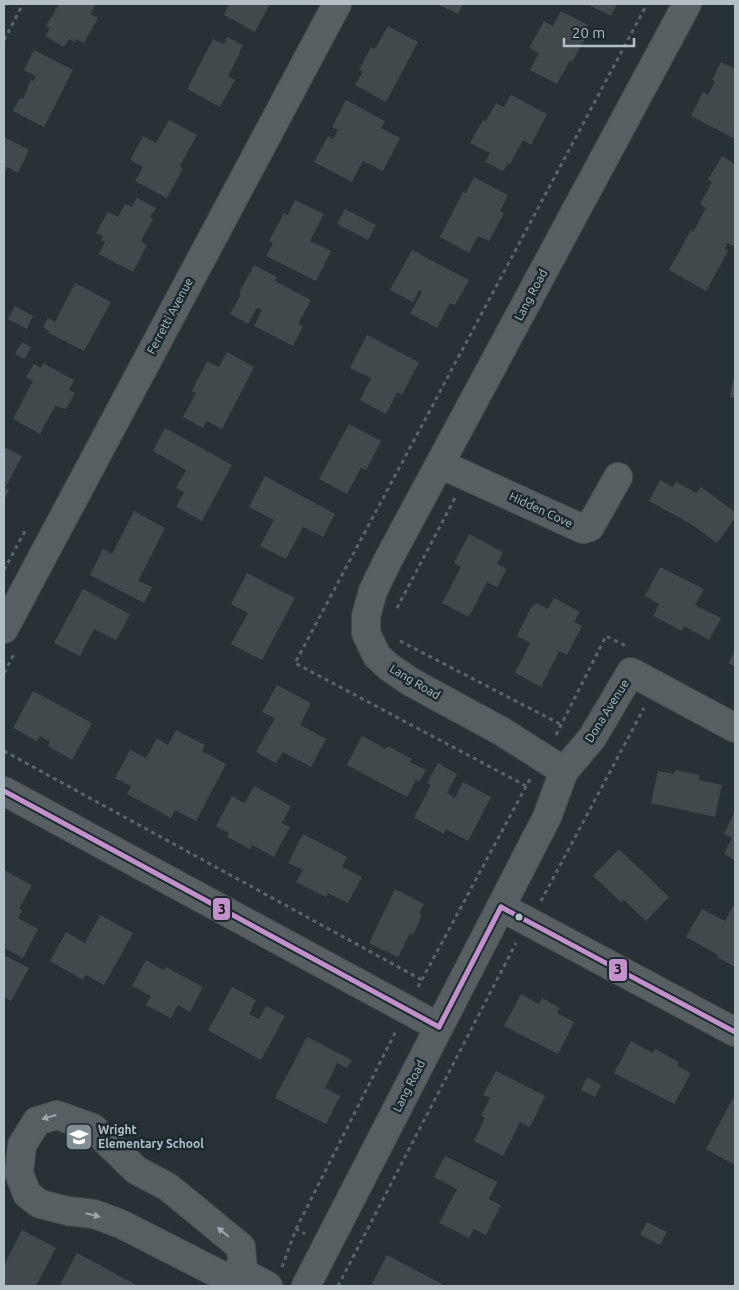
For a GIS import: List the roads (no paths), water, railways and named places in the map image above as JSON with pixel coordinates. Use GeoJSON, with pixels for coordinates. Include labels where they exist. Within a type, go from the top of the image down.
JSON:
{"type":"FeatureCollection","features":[{"type":"Feature","properties":{"kind":"street","name":"Ferretti Avenue"},"geometry":{"type":"LineString","coordinates":[[4,629],[337,4]]}},
{"type":"Feature","properties":{"kind":"street","name":"Lang Road"},"geometry":{"type":"LineString","coordinates":[[306,1286],[547,817],[564,771],[501,730],[412,682],[389,667],[377,656],[366,634],[366,616],[373,591],[688,4]]}},
{"type":"Feature","properties":{"kind":"street","name":"Hidden Cove"},"geometry":{"type":"LineString","coordinates":[[440,464],[583,529],[590,527],[618,477]]}},
{"type":"Feature","properties":{"kind":"street","name":"Dona Avenue"},"geometry":{"type":"LineString","coordinates":[[564,771],[592,738],[631,672],[735,728]]}},
{"type":"Feature","properties":{"kind":"street"},"geometry":{"type":"LineString","coordinates":[[4,791],[439,1027]]}},
{"type":"Feature","properties":{"kind":"street"},"geometry":{"type":"LineString","coordinates":[[501,907],[735,1032]]}},
{"type":"Feature","properties":{"kind":"street"},"geometry":{"type":"LineString","coordinates":[[243,1272],[241,1247],[168,1187],[136,1170],[93,1128],[57,1115],[37,1121],[22,1145],[19,1173],[27,1194],[40,1204],[94,1214],[121,1224],[222,1276],[243,1272],[268,1286]]}},
{"type":"Feature","properties":{"kind":"place","name":"Wright Elementary School"},"geometry":{"type":"Point","coordinates":[79,1137]}}]}
